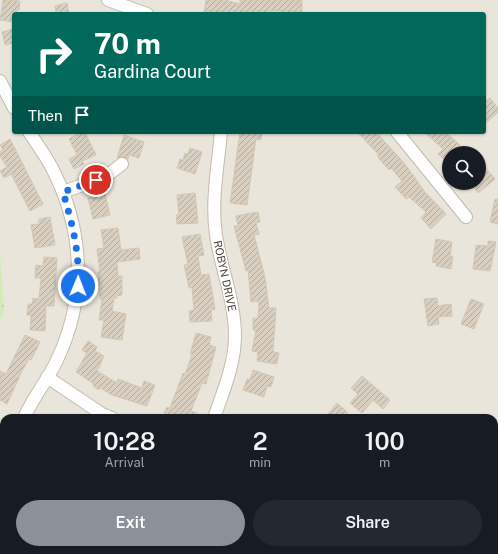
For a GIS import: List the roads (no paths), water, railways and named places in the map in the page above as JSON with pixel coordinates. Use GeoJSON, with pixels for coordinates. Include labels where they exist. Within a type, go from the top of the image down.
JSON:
{"type":"FeatureCollection","features":[{"type":"Feature","properties":{"kind":"street"},"geometry":{"type":"LineString","coordinates":[[108,0],[141,12]]}},
{"type":"Feature","properties":{"kind":"street"},"geometry":{"type":"LineString","coordinates":[[0,81],[12,104]]}},
{"type":"Feature","properties":{"kind":"street"},"geometry":{"type":"LineString","coordinates":[[26,414],[30,403],[57,361],[65,342],[73,319],[77,298],[79,273],[72,224],[63,192],[52,169],[30,134]]}},
{"type":"Feature","properties":{"kind":"street","name":"ROBYN DRIVE"},"geometry":{"type":"LineString","coordinates":[[215,414],[232,363],[235,337],[233,307],[216,235],[214,202],[221,134]]}},
{"type":"Feature","properties":{"kind":"street"},"geometry":{"type":"LineString","coordinates":[[399,134],[466,217]]}},
{"type":"Feature","properties":{"kind":"street"},"geometry":{"type":"LineString","coordinates":[[63,192],[105,177],[122,164]]}},
{"type":"Feature","properties":{"kind":"street"},"geometry":{"type":"LineString","coordinates":[[47,377],[102,414]]}}]}
